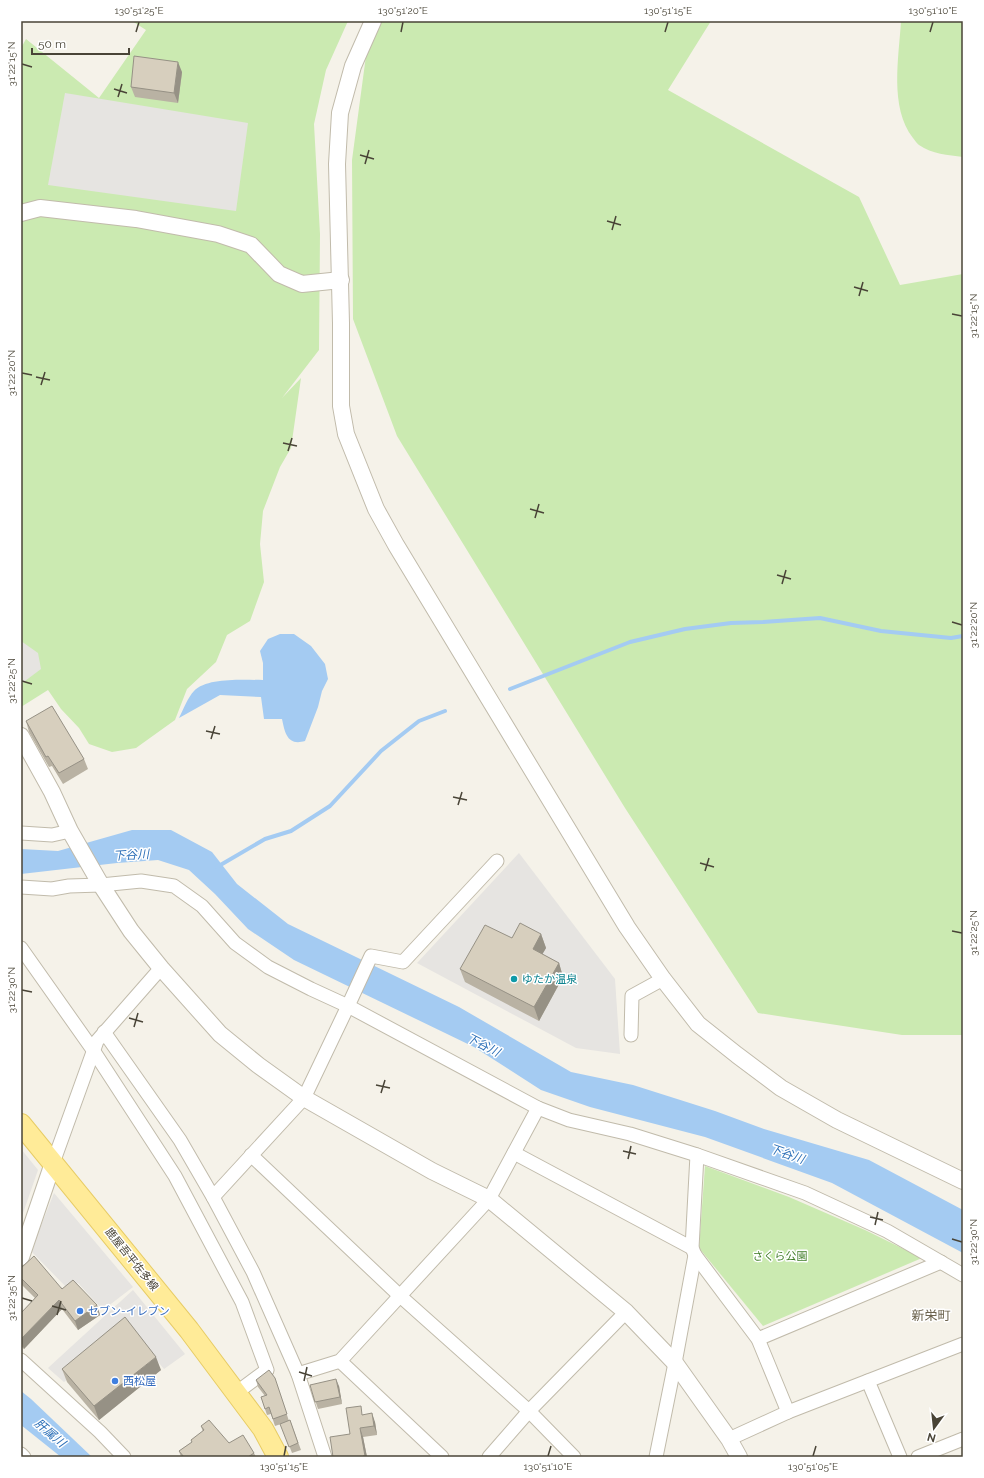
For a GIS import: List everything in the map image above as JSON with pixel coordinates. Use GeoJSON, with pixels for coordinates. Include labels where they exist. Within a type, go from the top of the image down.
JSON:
{"type":"FeatureCollection","features":[{"type":"Feature","properties":{"kind":"main road","name":"鹿屋吾平佐多線"},"geometry":{"type":"LineString","coordinates":[[21,1124],[179,1318],[263,1429],[278,1457]]}},
{"type":"Feature","properties":{"kind":"street"},"geometry":{"type":"LineString","coordinates":[[373,21],[353,66],[340,113],[337,164],[341,280],[341,406],[346,434],[376,509],[396,545],[627,927],[663,979],[698,1024],[780,1088],[837,1120],[963,1181]]}},
{"type":"Feature","properties":{"kind":"street"},"geometry":{"type":"LineString","coordinates":[[21,213],[40,208],[48,208],[136,219],[218,234],[251,245],[279,274],[302,284],[341,280]]}},
{"type":"Feature","properties":{"kind":"street"},"geometry":{"type":"LineString","coordinates":[[21,736],[52,792],[70,831],[101,885],[132,931],[161,968],[220,1034],[258,1066],[304,1098],[432,1171],[489,1199],[626,1312],[675,1364],[696,1390],[729,1439],[739,1457]]}},
{"type":"Feature","properties":{"kind":"street"},"geometry":{"type":"LineString","coordinates":[[21,833],[52,835],[70,831]]}},
{"type":"Feature","properties":{"kind":"street"},"geometry":{"type":"LineString","coordinates":[[213,1196],[304,1098],[371,956],[403,962],[497,861]]}},
{"type":"Feature","properties":{"kind":"street"},"geometry":{"type":"LineString","coordinates":[[21,887],[52,889],[69,886],[101,885],[141,881],[174,886],[202,906],[235,943],[268,967],[311,990],[348,1006],[538,1108],[569,1120],[630,1134],[697,1155],[805,1193],[887,1231],[963,1275]]}},
{"type":"Feature","properties":{"kind":"street"},"geometry":{"type":"LineString","coordinates":[[21,948],[93,1050],[175,1176],[242,1302],[267,1370],[236,1392]]}},
{"type":"Feature","properties":{"kind":"street"},"geometry":{"type":"LineString","coordinates":[[21,1257],[96,1041],[161,968]]}},
{"type":"Feature","properties":{"kind":"street"},"geometry":{"type":"LineString","coordinates":[[631,1035],[632,996],[663,979]]}},
{"type":"Feature","properties":{"kind":"street"},"geometry":{"type":"LineString","coordinates":[[104,1032],[180,1140],[213,1196],[253,1272],[298,1374],[325,1457]]}},
{"type":"Feature","properties":{"kind":"street"},"geometry":{"type":"LineString","coordinates":[[298,1374],[340,1361],[399,1295],[489,1199],[538,1108]]}},
{"type":"Feature","properties":{"kind":"street"},"geometry":{"type":"LineString","coordinates":[[514,1153],[693,1252],[758,1339],[788,1412]]}},
{"type":"Feature","properties":{"kind":"street"},"geometry":{"type":"LineString","coordinates":[[251,1155],[399,1295],[529,1411],[574,1457]]}},
{"type":"Feature","properties":{"kind":"street"},"geometry":{"type":"LineString","coordinates":[[656,1457],[675,1364],[693,1252],[697,1155]]}},
{"type":"Feature","properties":{"kind":"street"},"geometry":{"type":"LineString","coordinates":[[758,1339],[941,1262]]}},
{"type":"Feature","properties":{"kind":"street"},"geometry":{"type":"LineString","coordinates":[[489,1457],[529,1411],[626,1312]]}},
{"type":"Feature","properties":{"kind":"street"},"geometry":{"type":"LineString","coordinates":[[729,1439],[788,1412],[963,1344]]}},
{"type":"Feature","properties":{"kind":"street"},"geometry":{"type":"LineString","coordinates":[[21,1360],[100,1432],[124,1457]]}},
{"type":"Feature","properties":{"kind":"street"},"geometry":{"type":"LineString","coordinates":[[340,1361],[442,1457]]}},
{"type":"Feature","properties":{"kind":"street"},"geometry":{"type":"LineString","coordinates":[[868,1381],[900,1457]]}},
{"type":"Feature","properties":{"kind":"street"},"geometry":{"type":"LineString","coordinates":[[918,1457],[963,1439]]}},
{"type":"Feature","properties":{"kind":"street"},"geometry":{"type":"LineString","coordinates":[[21,1454],[24,1457]]}},
{"type":"Feature","properties":{"kind":"green space"},"geometry":{"type":"Polygon","coordinates":[[[132,21],[348,21],[326,70],[314,124],[320,234],[319,350],[282,398],[301,378],[291,448],[280,467],[263,511],[260,544],[264,582],[250,621],[227,635],[216,662],[187,689],[175,720],[136,748],[112,752],[89,744],[79,728],[61,709],[48,690],[21,707],[21,48],[26,39],[99,98],[146,30],[132,21]]]}},
{"type":"Feature","properties":{"kind":"green space"},"geometry":{"type":"Polygon","coordinates":[[[373,21],[711,21],[668,90],[859,197],[900,285],[963,274],[963,1035],[902,1035],[758,1013],[625,808],[397,436],[353,319],[352,160],[370,26],[373,21]]]}},
{"type":"Feature","properties":{"kind":"green space"},"geometry":{"type":"Polygon","coordinates":[[[901,21],[963,21],[963,157],[940,154],[924,148],[916,142],[906,126],[898,97],[897,81],[901,21]]]}},
{"type":"Feature","properties":{"kind":"green space","name":"さくら公園"},"geometry":{"type":"Polygon","coordinates":[[[705,1166],[789,1197],[865,1230],[922,1258],[763,1326],[699,1248],[705,1166]]]}},
{"type":"Feature","properties":{"kind":"shaded area"},"geometry":{"type":"Polygon","coordinates":[[[65,93],[248,123],[236,211],[48,185],[65,93]]]}},
{"type":"Feature","properties":{"kind":"shaded area"},"geometry":{"type":"Polygon","coordinates":[[[21,641],[38,653],[41,669],[21,684],[21,641]]]}},
{"type":"Feature","properties":{"kind":"shaded area"},"geometry":{"type":"Polygon","coordinates":[[[519,853],[615,979],[620,1054],[576,1048],[417,963],[519,853]]]}},
{"type":"Feature","properties":{"kind":"shaded area"},"geometry":{"type":"Polygon","coordinates":[[[21,1149],[38,1170],[21,1219],[21,1149]]]}},
{"type":"Feature","properties":{"kind":"shaded area"},"geometry":{"type":"Polygon","coordinates":[[[54,1193],[133,1287],[103,1310],[78,1283],[69,1290],[31,1251],[54,1193]]]}},
{"type":"Feature","properties":{"kind":"shaded area"},"geometry":{"type":"Polygon","coordinates":[[[133,1290],[185,1354],[164,1369],[129,1327],[64,1382],[48,1368],[133,1290]]]}},
{"type":"Feature","properties":{"kind":"water"},"geometry":{"type":"Polygon","coordinates":[[[280,634],[294,634],[311,646],[325,664],[328,679],[322,691],[318,707],[305,741],[295,742],[288,738],[282,719],[264,719],[261,697],[220,695],[179,718],[194,691],[208,683],[227,680],[263,680],[263,663],[260,651],[268,639],[280,634]]]}},
{"type":"Feature","properties":{"kind":"water","name":"下谷川"},"geometry":{"type":"Polygon","coordinates":[[[132,830],[171,830],[212,852],[237,884],[288,924],[459,1007],[571,1072],[633,1085],[715,1111],[764,1129],[869,1160],[963,1210],[963,1253],[832,1183],[705,1137],[590,1107],[541,1090],[474,1047],[294,960],[248,929],[215,894],[189,870],[158,860],[21,874],[21,849],[58,851],[132,830]]]}},
{"type":"Feature","properties":{"kind":"water","name":"肝属川"},"geometry":{"type":"Polygon","coordinates":[[[21,1391],[92,1457],[61,1457],[21,1425],[21,1391]]]}},
{"type":"Feature","properties":{"kind":"building"},"geometry":{"type":"Polygon","coordinates":[[[134,56],[178,62],[174,93],[131,87],[134,56]]]}},
{"type":"Feature","properties":{"kind":"building"},"geometry":{"type":"Polygon","coordinates":[[[52,706],[84,759],[59,773],[48,756],[46,757],[26,721],[52,706]]]}},
{"type":"Feature","properties":{"kind":"building","name":"ゆたか温泉"},"geometry":{"type":"Polygon","coordinates":[[[520,923],[541,934],[533,949],[559,963],[534,1007],[460,969],[485,925],[512,938],[520,923]]]}},
{"type":"Feature","properties":{"kind":"building"},"geometry":{"type":"Polygon","coordinates":[[[34,1256],[62,1289],[73,1280],[97,1305],[75,1321],[59,1300],[21,1339],[21,1313],[38,1295],[21,1278],[21,1268],[34,1256]]]}},
{"type":"Feature","properties":{"kind":"building"},"geometry":{"type":"Polygon","coordinates":[[[125,1317],[156,1357],[94,1406],[62,1369],[125,1317]]]}},
{"type":"Feature","properties":{"kind":"building"},"geometry":{"type":"Polygon","coordinates":[[[269,1370],[275,1378],[287,1414],[273,1419],[269,1407],[265,1409],[261,1397],[267,1395],[256,1380],[269,1370]]]}},
{"type":"Feature","properties":{"kind":"building"},"geometry":{"type":"Polygon","coordinates":[[[336,1379],[340,1397],[315,1402],[310,1385],[336,1379]]]}},
{"type":"Feature","properties":{"kind":"building"},"geometry":{"type":"Polygon","coordinates":[[[361,1406],[362,1415],[372,1413],[374,1426],[360,1428],[365,1456],[333,1457],[330,1437],[350,1434],[346,1408],[361,1406]]]}},
{"type":"Feature","properties":{"kind":"building"},"geometry":{"type":"Polygon","coordinates":[[[209,1420],[229,1443],[243,1435],[254,1453],[248,1457],[184,1457],[179,1451],[192,1442],[191,1440],[204,1430],[201,1426],[209,1420]]]}},
{"type":"Feature","properties":{"kind":"building"},"geometry":{"type":"Polygon","coordinates":[[[290,1420],[298,1443],[289,1447],[280,1424],[290,1420]]]}},
{"type":"Feature","properties":{"kind":"waterway"},"geometry":{"type":"LineString","coordinates":[[510,689],[630,642],[685,629],[731,623],[820,618],[881,631],[951,638],[963,636]]}},
{"type":"Feature","properties":{"kind":"waterway"},"geometry":{"type":"LineString","coordinates":[[217,867],[265,839],[291,831],[330,806],[381,751],[419,721],[445,711]]}},
{"type":"Feature","properties":{"kind":"place","name":"ゆたか温泉"},"geometry":{"type":"Point","coordinates":[514,979]}},
{"type":"Feature","properties":{"kind":"place","name":"セブン-イレブン"},"geometry":{"type":"Point","coordinates":[80,1311]}},
{"type":"Feature","properties":{"kind":"place","name":"西松屋"},"geometry":{"type":"Point","coordinates":[115,1381]}},
{"type":"Feature","properties":{"kind":"district","name":"新栄町"},"geometry":{"type":"Point","coordinates":[931,1315]}}]}
